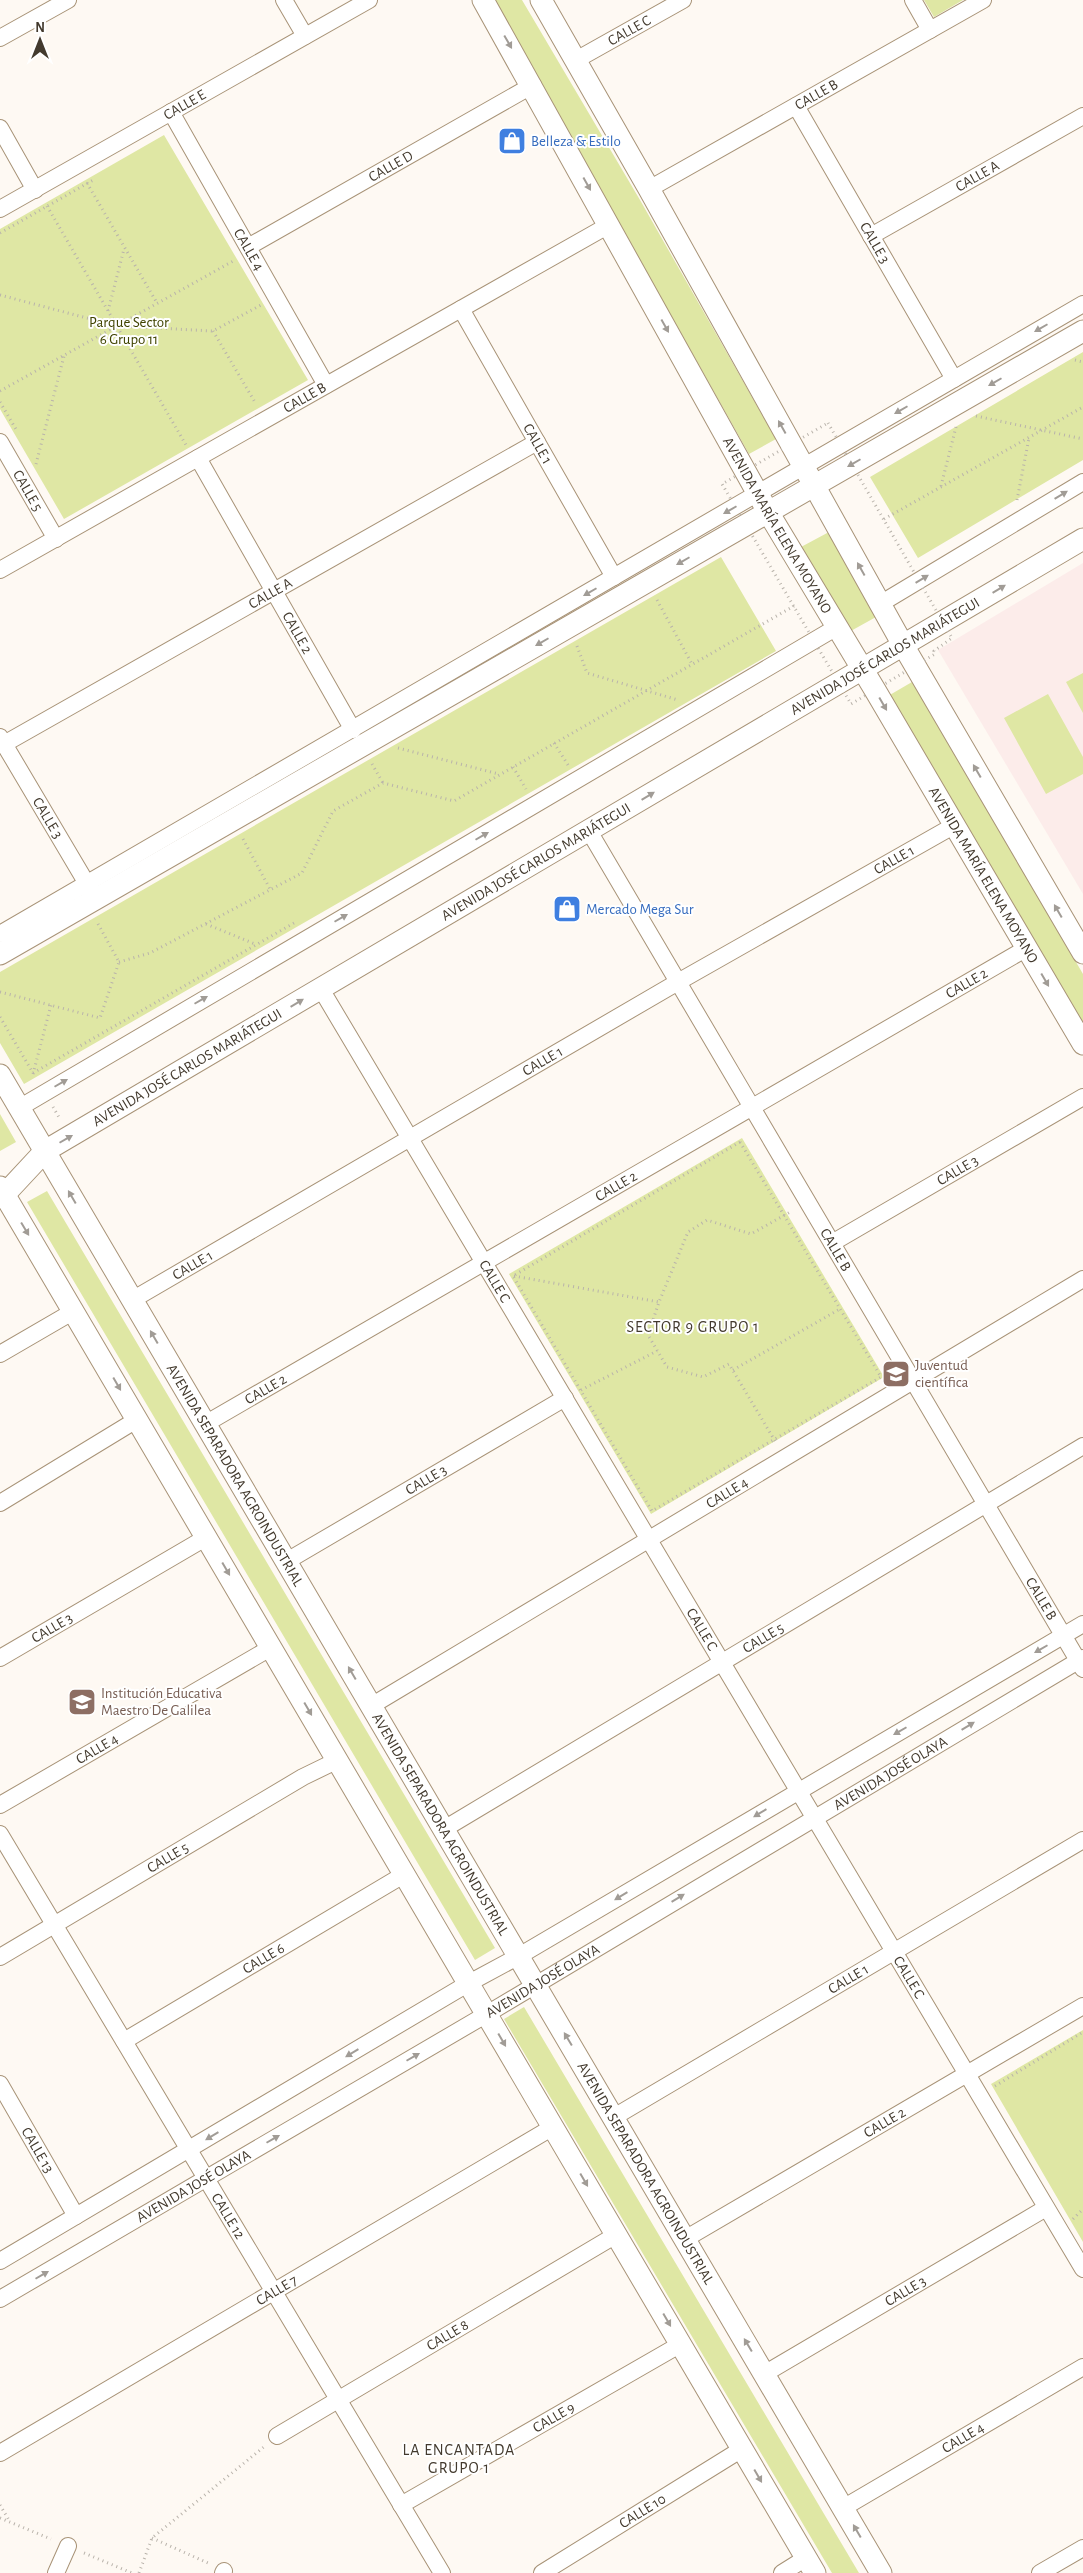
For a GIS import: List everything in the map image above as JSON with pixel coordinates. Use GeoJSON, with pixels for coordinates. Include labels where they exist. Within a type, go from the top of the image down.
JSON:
{"type":"FeatureCollection","features":[{"type":"Feature","properties":{"kind":"street"},"geometry":{"type":"LineString","coordinates":[[0,38],[68,0]]}},
{"type":"Feature","properties":{"kind":"street"},"geometry":{"type":"LineString","coordinates":[[284,0],[305,36]]}},
{"type":"Feature","properties":{"kind":"street","name":"CALLE E"},"geometry":{"type":"LineString","coordinates":[[0,209],[369,0]]}},
{"type":"Feature","properties":{"kind":"street","name":"AVENIDA MARÍA ELENA MOYANO"},"geometry":{"type":"LineString","coordinates":[[483,0],[763,503],[863,669],[1083,1044]]}},
{"type":"Feature","properties":{"kind":"street"},"geometry":{"type":"LineString","coordinates":[[541,0],[650,189],[903,645],[1083,953]]}},
{"type":"Feature","properties":{"kind":"street","name":"CALLE C"},"geometry":{"type":"LineString","coordinates":[[576,60],[683,0]]}},
{"type":"Feature","properties":{"kind":"street"},"geometry":{"type":"LineString","coordinates":[[913,0],[930,30]]}},
{"type":"Feature","properties":{"kind":"street","name":"CALLE B"},"geometry":{"type":"LineString","coordinates":[[650,189],[983,0]]}},
{"type":"Feature","properties":{"kind":"street","name":"CALLE D"},"geometry":{"type":"LineString","coordinates":[[249,249],[532,85]]}},
{"type":"Feature","properties":{"kind":"street","name":"CALLE 3"},"geometry":{"type":"LineString","coordinates":[[796,106],[954,379]]}},
{"type":"Feature","properties":{"kind":"street","name":"CALLE 4"},"geometry":{"type":"LineString","coordinates":[[171,112],[326,385]]}},
{"type":"Feature","properties":{"kind":"street","name":"CALLE A"},"geometry":{"type":"LineString","coordinates":[[871,236],[1083,116]]}},
{"type":"Feature","properties":{"kind":"street"},"geometry":{"type":"LineString","coordinates":[[0,128],[36,189]]}},
{"type":"Feature","properties":{"kind":"street","name":"CALLE B"},"geometry":{"type":"LineString","coordinates":[[0,570],[56,539],[193,451],[326,385],[609,225]]}},
{"type":"Feature","properties":{"kind":"street"},"geometry":{"type":"LineString","coordinates":[[0,934],[92,892],[763,503],[804,467],[1083,304]]}},
{"type":"Feature","properties":{"kind":"street","name":"CALLE 1"},"geometry":{"type":"LineString","coordinates":[[461,309],[614,578]]}},
{"type":"Feature","properties":{"kind":"street"},"geometry":{"type":"LineString","coordinates":[[0,954],[92,892],[353,730],[614,578],[763,503],[814,486],[1083,331]]}},
{"type":"Feature","properties":{"kind":"street","name":"CALLE 5"},"geometry":{"type":"LineString","coordinates":[[0,442],[56,539]]}},
{"type":"Feature","properties":{"kind":"street","name":"CALLE A"},"geometry":{"type":"LineString","coordinates":[[2,740],[273,591],[537,442]]}},
{"type":"Feature","properties":{"kind":"street","name":"CALLE 2"},"geometry":{"type":"LineString","coordinates":[[193,451],[353,730]]}},
{"type":"Feature","properties":{"kind":"street"},"geometry":{"type":"LineString","coordinates":[[880,604],[1083,482]]}},
{"type":"Feature","properties":{"kind":"street","name":"AVENIDA JOSÉ CARLOS MARIÁTEGUI"},"geometry":{"type":"LineString","coordinates":[[1,1193],[45,1152],[1083,539]]}},
{"type":"Feature","properties":{"kind":"street"},"geometry":{"type":"LineString","coordinates":[[19,1108],[837,627]]}},
{"type":"Feature","properties":{"kind":"street","name":"CALLE 3"},"geometry":{"type":"LineString","coordinates":[[2,740],[92,892]]}},
{"type":"Feature","properties":{"kind":"street","name":"CALLE 1"},"geometry":{"type":"LineString","coordinates":[[132,1300],[678,982],[955,825]]}},
{"type":"Feature","properties":{"kind":"street","name":"CALLE B"},"geometry":{"type":"LineString","coordinates":[[589,831],[1063,1636],[1081,1663]]}},
{"type":"Feature","properties":{"kind":"street","name":"CALLE 2"},"geometry":{"type":"LineString","coordinates":[[206,1424],[1027,948]]}},
{"type":"Feature","properties":{"kind":"street","name":"CALLE C"},"geometry":{"type":"LineString","coordinates":[[321,989],[1083,2269]]}},
{"type":"Feature","properties":{"kind":"street","name":"AVENIDA SEPARADORA AGROINDUSTRIAL"},"geometry":{"type":"LineString","coordinates":[[0,1075],[881,2573]]}},
{"type":"Feature","properties":{"kind":"street","name":"CALLE 3"},"geometry":{"type":"LineString","coordinates":[[832,1242],[1083,1098]]}},
{"type":"Feature","properties":{"kind":"street"},"geometry":{"type":"LineString","coordinates":[[1,1193],[74,1312],[272,1647],[810,2566],[782,2573]]}},
{"type":"Feature","properties":{"kind":"street","name":"CALLE 4"},"geometry":{"type":"LineString","coordinates":[[372,1706],[1083,1279]]}},
{"type":"Feature","properties":{"kind":"street"},"geometry":{"type":"LineString","coordinates":[[0,1354],[74,1312]]}},
{"type":"Feature","properties":{"kind":"street","name":"CALLE 3"},"geometry":{"type":"LineString","coordinates":[[287,1561],[565,1398]]}},
{"type":"Feature","properties":{"kind":"street"},"geometry":{"type":"LineString","coordinates":[[0,1503],[138,1420]]}},
{"type":"Feature","properties":{"kind":"street","name":"CALLE 5"},"geometry":{"type":"LineString","coordinates":[[444,1829],[1083,1446]]}},
{"type":"Feature","properties":{"kind":"street","name":"CALLE 3"},"geometry":{"type":"LineString","coordinates":[[0,1658],[207,1537]]}},
{"type":"Feature","properties":{"kind":"street","name":"AVENIDA JOSÉ OLAYA"},"geometry":{"type":"LineString","coordinates":[[0,2261],[469,1983],[519,1956],[1083,1624]]}},
{"type":"Feature","properties":{"kind":"street","name":"CALLE 4"},"geometry":{"type":"LineString","coordinates":[[0,1805],[272,1647]]}},
{"type":"Feature","properties":{"kind":"street","name":"AVENIDA JOSÉ OLAYA"},"geometry":{"type":"LineString","coordinates":[[0,2299],[487,2014],[814,1817],[1081,1663]]}},
{"type":"Feature","properties":{"kind":"street","name":"CALLE 5"},"geometry":{"type":"LineString","coordinates":[[0,1957],[303,1777],[338,1760]]}},
{"type":"Feature","properties":{"kind":"street","name":"CALLE 12"},"geometry":{"type":"LineString","coordinates":[[0,1834],[442,2573]]}},
{"type":"Feature","properties":{"kind":"street","name":"CALLE 1"},"geometry":{"type":"LineString","coordinates":[[614,2117],[1083,1840]]}},
{"type":"Feature","properties":{"kind":"street","name":"CALLE 6"},"geometry":{"type":"LineString","coordinates":[[124,2041],[405,1874]]}},
{"type":"Feature","properties":{"kind":"street","name":"CALLE 2"},"geometry":{"type":"LineString","coordinates":[[685,2239],[1083,2006]]}},
{"type":"Feature","properties":{"kind":"street","name":"CALLE 13"},"geometry":{"type":"LineString","coordinates":[[0,2084],[76,2216]]}},
{"type":"Feature","properties":{"kind":"street","name":"CALLE 7"},"geometry":{"type":"LineString","coordinates":[[0,2452],[553,2127]]}},
{"type":"Feature","properties":{"kind":"street","name":"CALLE 3"},"geometry":{"type":"LineString","coordinates":[[764,2374],[1046,2208]]}},
{"type":"Feature","properties":{"kind":"street","name":"CALLE 8"},"geometry":{"type":"LineString","coordinates":[[277,2436],[616,2235]]}},
{"type":"Feature","properties":{"kind":"street","name":"CALLE 9"},"geometry":{"type":"LineString","coordinates":[[401,2505],[680,2344]]}},
{"type":"Feature","properties":{"kind":"street","name":"CALLE 4"},"geometry":{"type":"LineString","coordinates":[[843,2508],[1083,2367]]}},
{"type":"Feature","properties":{"kind":"street","name":"CALLE 10"},"geometry":{"type":"LineString","coordinates":[[542,2573],[742,2449]]}},
{"type":"Feature","properties":{"kind":"street"},"geometry":{"type":"LineString","coordinates":[[56,2573],[68,2546]]}},
{"type":"Feature","properties":{"kind":"street"},"geometry":{"type":"LineString","coordinates":[[1040,2573],[1083,2548]]}},
{"type":"Feature","properties":{"kind":"path"},"geometry":{"type":"LineString","coordinates":[[0,234],[104,174]]}},
{"type":"Feature","properties":{"kind":"path"},"geometry":{"type":"LineString","coordinates":[[86,184],[157,303]]}},
{"type":"Feature","properties":{"kind":"path"},"geometry":{"type":"LineString","coordinates":[[36,189],[193,451]]}},
{"type":"Feature","properties":{"kind":"path"},"geometry":{"type":"LineString","coordinates":[[108,311],[125,248]]}},
{"type":"Feature","properties":{"kind":"path"},"geometry":{"type":"LineString","coordinates":[[0,391],[234,260],[249,249]]}},
{"type":"Feature","properties":{"kind":"path"},"geometry":{"type":"LineString","coordinates":[[230,252],[239,268]]}},
{"type":"Feature","properties":{"kind":"path"},"geometry":{"type":"LineString","coordinates":[[0,295],[117,326],[213,331],[261,305]]}},
{"type":"Feature","properties":{"kind":"path"},"geometry":{"type":"LineString","coordinates":[[256,298],[265,313]]}},
{"type":"Feature","properties":{"kind":"path"},"geometry":{"type":"LineString","coordinates":[[213,331],[257,405]]}},
{"type":"Feature","properties":{"kind":"path"},"geometry":{"type":"LineString","coordinates":[[36,464],[64,355]]}},
{"type":"Feature","properties":{"kind":"path"},"geometry":{"type":"LineString","coordinates":[[1072,359],[1083,362]]}},
{"type":"Feature","properties":{"kind":"path"},"geometry":{"type":"LineString","coordinates":[[249,410],[265,401]]}},
{"type":"Feature","properties":{"kind":"path"},"geometry":{"type":"LineString","coordinates":[[0,402],[18,433]]}},
{"type":"Feature","properties":{"kind":"path"},"geometry":{"type":"LineString","coordinates":[[884,519],[1083,407]]}},
{"type":"Feature","properties":{"kind":"path"},"geometry":{"type":"LineString","coordinates":[[975,416],[1083,439]]}},
{"type":"Feature","properties":{"kind":"path"},"geometry":{"type":"LineString","coordinates":[[941,486],[956,426]]}},
{"type":"Feature","properties":{"kind":"path"},"geometry":{"type":"LineString","coordinates":[[1016,502],[1029,437]]}},
{"type":"Feature","properties":{"kind":"path"},"geometry":{"type":"LineString","coordinates":[[178,451],[193,451]]}},
{"type":"Feature","properties":{"kind":"path"},"geometry":{"type":"LineString","coordinates":[[32,457],[40,472]]}},
{"type":"Feature","properties":{"kind":"path"},"geometry":{"type":"LineString","coordinates":[[657,599],[692,664]]}},
{"type":"Feature","properties":{"kind":"path"},"geometry":{"type":"LineString","coordinates":[[119,962],[150,953],[302,873],[333,811],[383,783],[454,801],[794,606]]}},
{"type":"Feature","properties":{"kind":"path"},"geometry":{"type":"LineString","coordinates":[[797,632],[806,627]]}},
{"type":"Feature","properties":{"kind":"path"},"geometry":{"type":"LineString","coordinates":[[576,646],[587,673],[679,700]]}},
{"type":"Feature","properties":{"kind":"path"},"geometry":{"type":"LineString","coordinates":[[670,705],[687,696]]}},
{"type":"Feature","properties":{"kind":"path"},"geometry":{"type":"LineString","coordinates":[[554,743],[568,765]]}},
{"type":"Feature","properties":{"kind":"path"},"geometry":{"type":"LineString","coordinates":[[398,748],[500,774]]}},
{"type":"Feature","properties":{"kind":"path"},"geometry":{"type":"LineString","coordinates":[[559,770],[576,760]]}},
{"type":"Feature","properties":{"kind":"path"},"geometry":{"type":"LineString","coordinates":[[372,764],[383,783]]}},
{"type":"Feature","properties":{"kind":"path"},"geometry":{"type":"LineString","coordinates":[[513,767],[526,789]]}},
{"type":"Feature","properties":{"kind":"path"},"geometry":{"type":"LineString","coordinates":[[518,794],[534,784]]}},
{"type":"Feature","properties":{"kind":"path"},"geometry":{"type":"LineString","coordinates":[[242,838],[270,889]]}},
{"type":"Feature","properties":{"kind":"path"},"geometry":{"type":"LineString","coordinates":[[0,1017],[33,1073],[298,920]]}},
{"type":"Feature","properties":{"kind":"path"},"geometry":{"type":"LineString","coordinates":[[0,992],[100,1018],[119,962],[96,922]]}},
{"type":"Feature","properties":{"kind":"path"},"geometry":{"type":"LineString","coordinates":[[205,924],[256,945]]}},
{"type":"Feature","properties":{"kind":"path"},"geometry":{"type":"LineString","coordinates":[[740,1142],[881,1377],[652,1511],[514,1276],[740,1142]]}},
{"type":"Feature","properties":{"kind":"path"},"geometry":{"type":"LineString","coordinates":[[785,1458],[729,1364],[703,1377],[667,1368],[648,1335],[659,1302],[688,1232],[707,1220],[751,1234],[808,1202]]}},
{"type":"Feature","properties":{"kind":"path"},"geometry":{"type":"LineString","coordinates":[[484,1263],[514,1276],[659,1302]]}},
{"type":"Feature","properties":{"kind":"path"},"geometry":{"type":"LineString","coordinates":[[733,1370],[840,1309]]}},
{"type":"Feature","properties":{"kind":"path"},"geometry":{"type":"LineString","coordinates":[[565,1398],[658,1351]]}},
{"type":"Feature","properties":{"kind":"path"},"geometry":{"type":"LineString","coordinates":[[999,2093],[994,2084],[1083,2032]]}},
{"type":"Feature","properties":{"kind":"path"},"geometry":{"type":"LineString","coordinates":[[1073,2219],[1083,2209]]}},
{"type":"Feature","properties":{"kind":"path"},"geometry":{"type":"LineString","coordinates":[[1068,2211],[1078,2227]]}},
{"type":"Feature","properties":{"kind":"path"},"geometry":{"type":"LineString","coordinates":[[138,2573],[152,2538],[277,2436]]}},
{"type":"Feature","properties":{"kind":"path"},"geometry":{"type":"LineString","coordinates":[[0,2505],[10,2522]]}},
{"type":"Feature","properties":{"kind":"path"},"geometry":{"type":"LineString","coordinates":[[152,2538],[224,2572]]}},
{"type":"Feature","properties":{"kind":"shaded area"},"geometry":{"type":"Polygon","coordinates":[[[1083,563],[1083,894],[938,650],[1083,563]]]}},
{"type":"Feature","properties":{"kind":"green space"},"geometry":{"type":"Polygon","coordinates":[[[493,0],[522,0],[640,200],[776,439],[749,454],[493,0]]]}},
{"type":"Feature","properties":{"kind":"green space"},"geometry":{"type":"Polygon","coordinates":[[[924,0],[963,0],[934,17],[924,0]]]}},
{"type":"Feature","properties":{"kind":"green space","name":"Parque Sector 6 Grupo 11"},"geometry":{"type":"Polygon","coordinates":[[[164,135],[308,380],[64,519],[0,409],[0,229],[164,135]]]}},
{"type":"Feature","properties":{"kind":"green space"},"geometry":{"type":"Polygon","coordinates":[[[1083,352],[1083,460],[918,558],[870,477],[1083,352]]]}},
{"type":"Feature","properties":{"kind":"green space"},"geometry":{"type":"Polygon","coordinates":[[[829,532],[876,617],[849,632],[801,547],[829,532]]]}},
{"type":"Feature","properties":{"kind":"green space"},"geometry":{"type":"Polygon","coordinates":[[[721,557],[776,651],[24,1084],[0,1043],[0,972],[721,557]]]}},
{"type":"Feature","properties":{"kind":"green space"},"geometry":{"type":"Polygon","coordinates":[[[1083,673],[1083,713],[1066,682],[1083,673]]]}},
{"type":"Feature","properties":{"kind":"green space"},"geometry":{"type":"Polygon","coordinates":[[[912,682],[1083,974],[1083,1025],[888,696],[912,682]]]}},
{"type":"Feature","properties":{"kind":"green space"},"geometry":{"type":"Polygon","coordinates":[[[1048,694],[1083,757],[1083,774],[1046,794],[1004,718],[1048,694]]]}},
{"type":"Feature","properties":{"kind":"green space"},"geometry":{"type":"Polygon","coordinates":[[[0,1114],[16,1142],[0,1151],[0,1114]]]}},
{"type":"Feature","properties":{"kind":"green space"},"geometry":{"type":"Polygon","coordinates":[[[742,1138],[884,1377],[651,1514],[509,1274],[742,1138]]]}},
{"type":"Feature","properties":{"kind":"green space"},"geometry":{"type":"Polygon","coordinates":[[[47,1191],[495,1948],[475,1960],[27,1202],[47,1191]]]}},
{"type":"Feature","properties":{"kind":"green space"},"geometry":{"type":"Polygon","coordinates":[[[524,2007],[859,2573],[832,2573],[504,2019],[524,2007]]]}},
{"type":"Feature","properties":{"kind":"green space"},"geometry":{"type":"Polygon","coordinates":[[[1083,2030],[1083,2242],[991,2084],[1083,2030]]]}},
{"type":"Feature","properties":{"kind":"place","name":"Belleza & Estilo"},"geometry":{"type":"Point","coordinates":[512,141]}},
{"type":"Feature","properties":{"kind":"place","name":"Mercado Mega Sur"},"geometry":{"type":"Point","coordinates":[567,909]}},
{"type":"Feature","properties":{"kind":"place","name":"Juventud científica"},"geometry":{"type":"Point","coordinates":[896,1374]}},
{"type":"Feature","properties":{"kind":"place","name":"Institución Educativa Maestro De Galilea"},"geometry":{"type":"Point","coordinates":[82,1702]}},
{"type":"Feature","properties":{"kind":"district","name":"SECTOR 9 GRUPO 1"},"geometry":{"type":"Point","coordinates":[693,1327]}},
{"type":"Feature","properties":{"kind":"district","name":"LA ENCANTADA GRUPO 1"},"geometry":{"type":"Point","coordinates":[459,2459]}}]}
